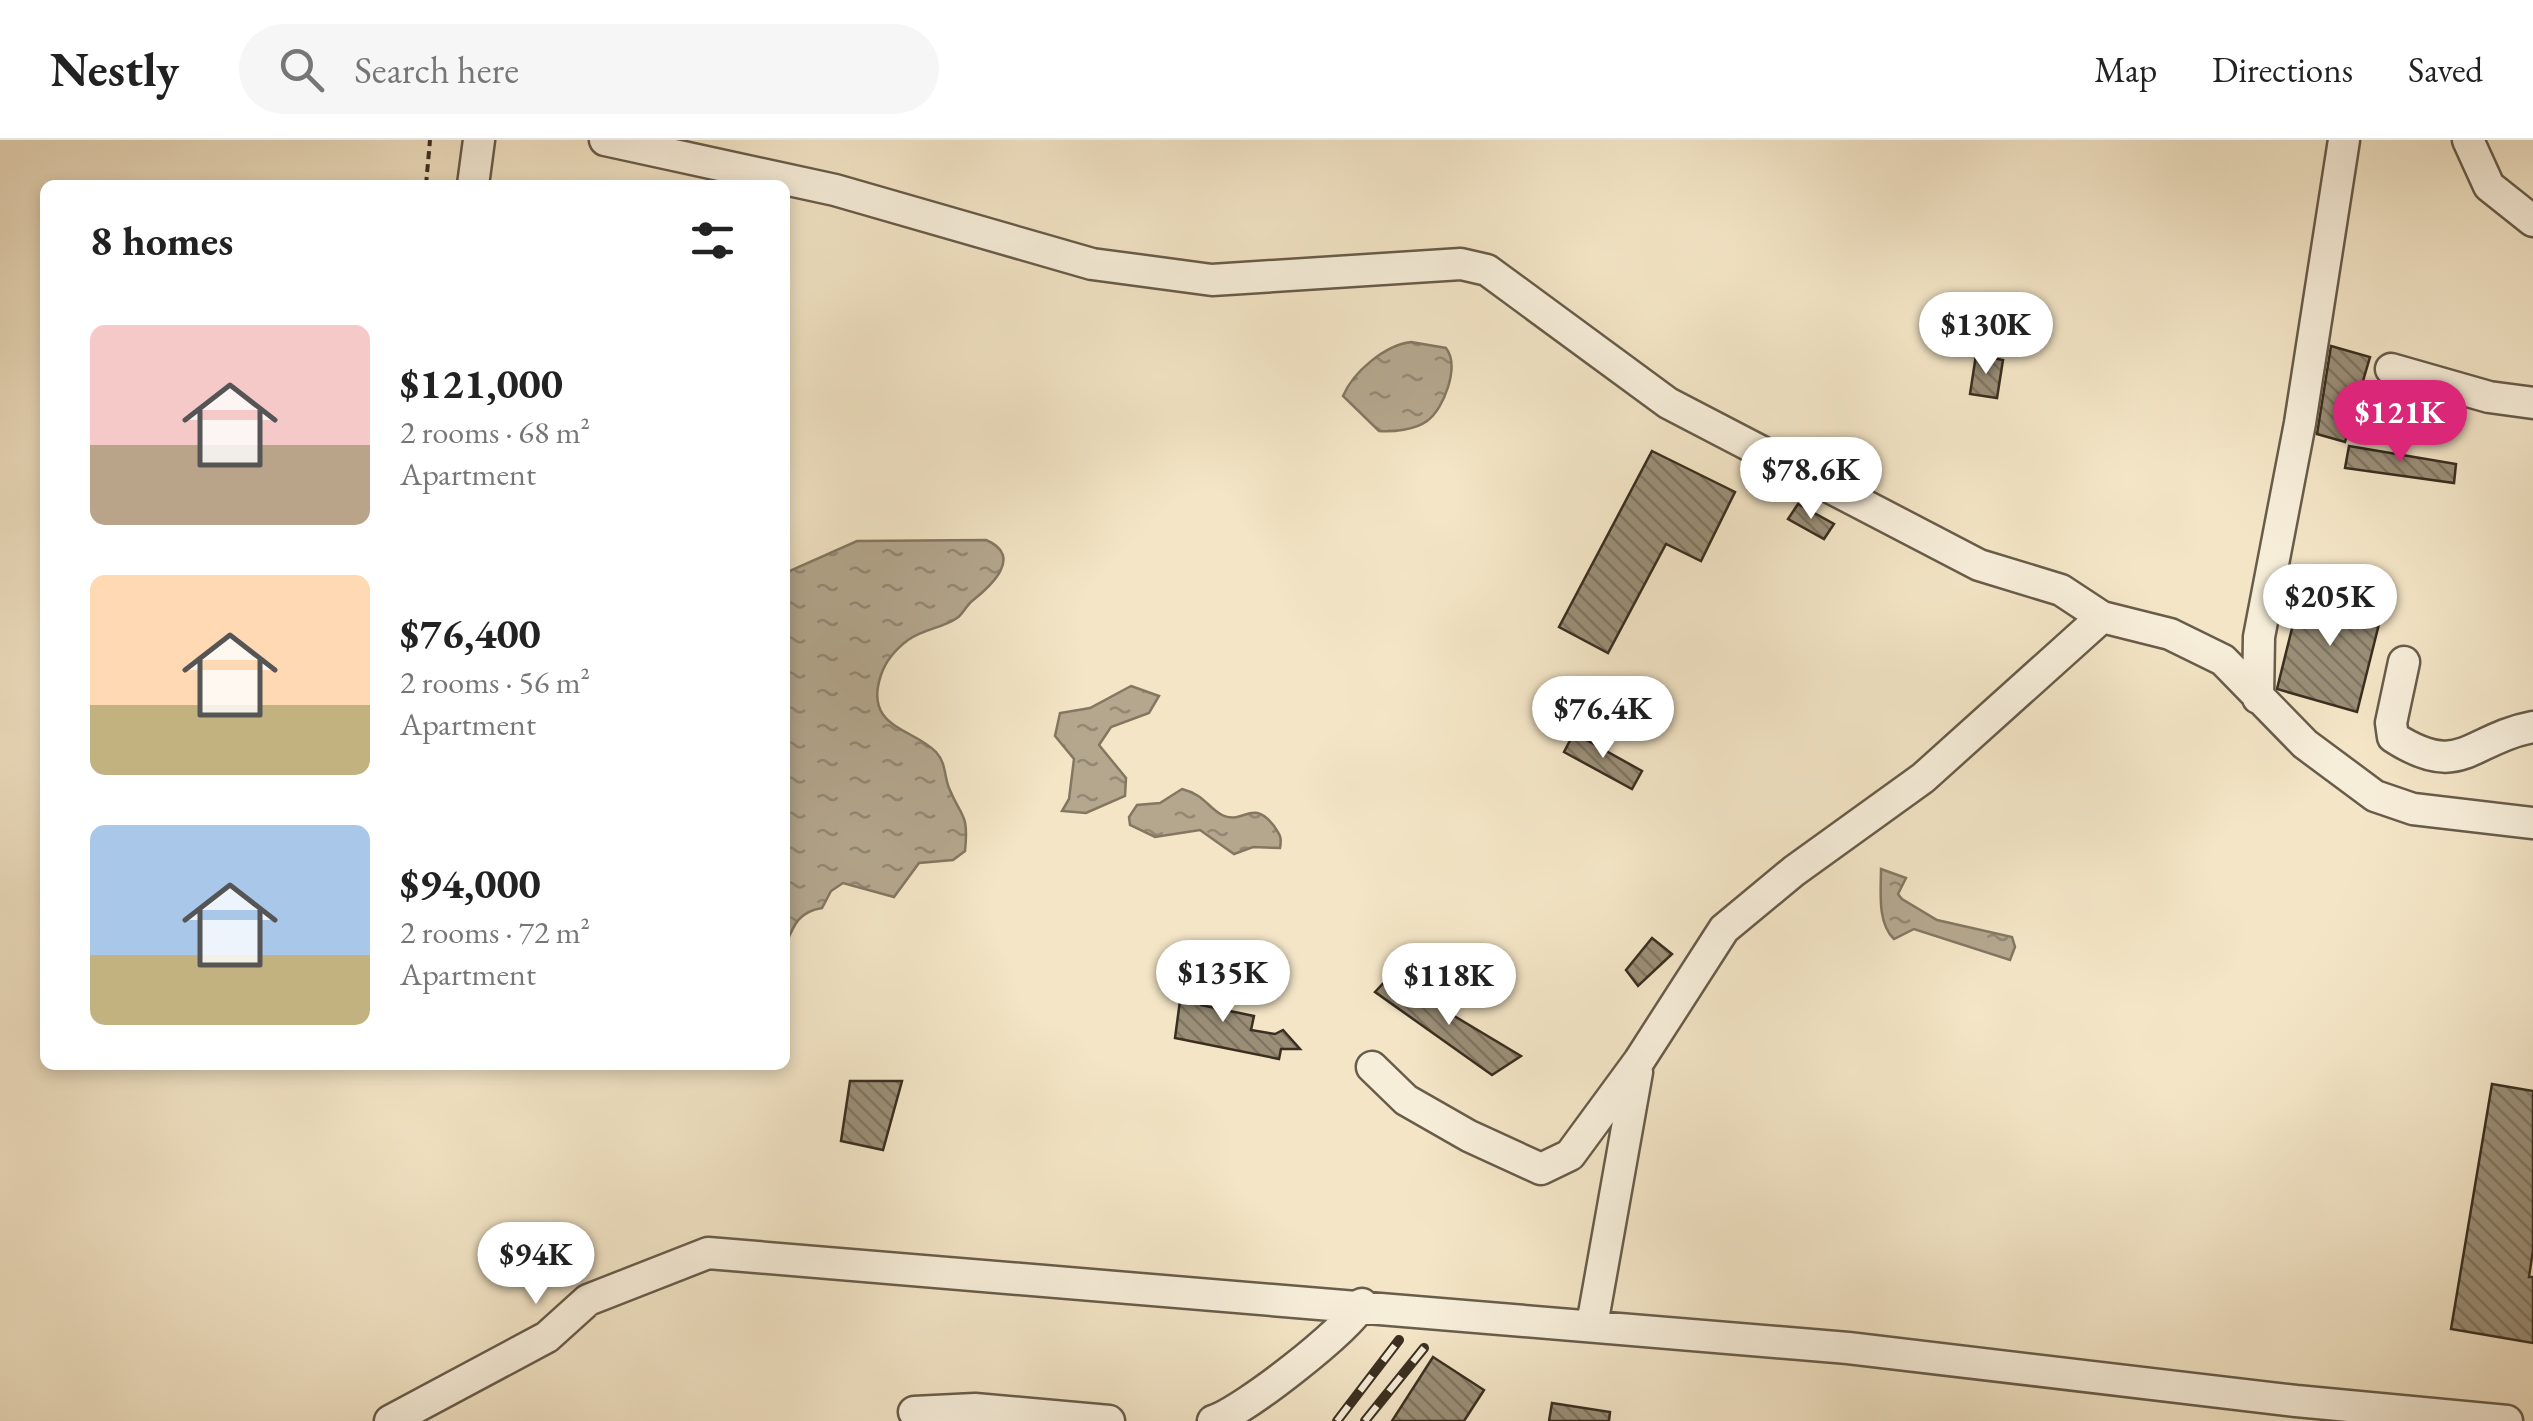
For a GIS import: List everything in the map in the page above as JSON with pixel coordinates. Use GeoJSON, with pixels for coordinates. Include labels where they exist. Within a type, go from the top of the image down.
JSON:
{"type":"FeatureCollection","features":[{"type":"Feature","properties":{"kind":"street"},"geometry":{"type":"LineString","coordinates":[[474,180],[479,140]]}},
{"type":"Feature","properties":{"kind":"street"},"geometry":{"type":"LineString","coordinates":[[605,140],[789,180]]}},
{"type":"Feature","properties":{"kind":"street"},"geometry":{"type":"LineString","coordinates":[[2258,698],[2259,637],[2300,423],[2344,140]]}},
{"type":"Feature","properties":{"kind":"street"},"geometry":{"type":"LineString","coordinates":[[2468,140],[2489,186],[2533,221]]}},
{"type":"Feature","properties":{"kind":"street"},"geometry":{"type":"LineString","coordinates":[[790,180],[1092,264],[1212,280],[1461,264],[1486,270],[1668,402],[1979,564],[2061,590],[2102,617],[2170,634],[2222,660],[2306,744],[2376,796],[2412,809],[2533,823]]}},
{"type":"Feature","properties":{"kind":"street"},"geometry":{"type":"LineString","coordinates":[[2391,368],[2489,397],[2533,404]]}},
{"type":"Feature","properties":{"kind":"street"},"geometry":{"type":"LineString","coordinates":[[1372,1067],[1406,1100],[1541,1170],[1570,1155],[1639,1061],[1724,929],[1794,871],[1923,778],[2102,617]]}},
{"type":"Feature","properties":{"kind":"street"},"geometry":{"type":"LineString","coordinates":[[2404,662],[2391,723],[2393,737],[2405,744],[2434,758],[2456,758],[2533,727]]}},
{"type":"Feature","properties":{"kind":"street"},"geometry":{"type":"LineString","coordinates":[[1594,1314],[1639,1061]]}},
{"type":"Feature","properties":{"kind":"street"},"geometry":{"type":"LineString","coordinates":[[390,1421],[548,1337],[588,1300],[708,1253],[1362,1304],[1594,1314],[2296,1401],[2508,1421]]}},
{"type":"Feature","properties":{"kind":"street"},"geometry":{"type":"LineString","coordinates":[[1214,1421],[1323,1345],[1354,1318],[1362,1304]]}},
{"type":"Feature","properties":{"kind":"street"},"geometry":{"type":"LineString","coordinates":[[914,1412],[974,1409],[1109,1421]]}},
{"type":"Feature","properties":{"kind":"path"},"geometry":{"type":"LineString","coordinates":[[426,180],[430,140]]}},
{"type":"Feature","properties":{"kind":"water"},"geometry":{"type":"Polygon","coordinates":[[[1411,342],[1446,348],[1451,365],[1448,387],[1427,421],[1404,430],[1379,431],[1343,396],[1371,361],[1391,348],[1411,342]]]}},
{"type":"Feature","properties":{"kind":"water"},"geometry":{"type":"Polygon","coordinates":[[[986,540],[1003,554],[995,579],[957,618],[914,636],[899,647],[883,670],[877,693],[884,716],[939,756],[965,822],[965,851],[953,860],[919,863],[894,897],[843,883],[831,891],[822,908],[798,921],[790,934],[790,571],[857,541],[986,540]]]}},
{"type":"Feature","properties":{"kind":"water"},"geometry":{"type":"Polygon","coordinates":[[[1131,686],[1159,696],[1149,713],[1111,727],[1099,745],[1126,778],[1125,796],[1086,813],[1062,811],[1069,799],[1074,759],[1055,736],[1060,713],[1090,708],[1131,686]]]}},
{"type":"Feature","properties":{"kind":"water"},"geometry":{"type":"Polygon","coordinates":[[[1182,789],[1196,794],[1222,815],[1260,814],[1279,834],[1280,848],[1253,847],[1234,854],[1200,830],[1155,837],[1130,825],[1129,817],[1137,805],[1160,803],[1182,789]]]}},
{"type":"Feature","properties":{"kind":"water"},"geometry":{"type":"Polygon","coordinates":[[[1881,869],[1906,878],[1898,894],[1937,920],[2012,937],[2015,947],[2010,960],[1914,929],[1894,939],[1882,916],[1881,869]]]}},
{"type":"Feature","properties":{"kind":"building"},"geometry":{"type":"Polygon","coordinates":[[[2331,346],[2370,357],[2345,442],[2317,434],[2331,346]]]}},
{"type":"Feature","properties":{"kind":"building"},"geometry":{"type":"Polygon","coordinates":[[[1976,355],[2003,360],[1997,398],[1970,394],[1976,355]]]}},
{"type":"Feature","properties":{"kind":"building"},"geometry":{"type":"Polygon","coordinates":[[[2349,446],[2456,464],[2454,483],[2345,468],[2349,446]]]}},
{"type":"Feature","properties":{"kind":"building"},"geometry":{"type":"Polygon","coordinates":[[[1652,451],[1735,492],[1701,561],[1666,544],[1608,653],[1559,627],[1652,451]]]}},
{"type":"Feature","properties":{"kind":"building"},"geometry":{"type":"Polygon","coordinates":[[[1798,504],[1834,524],[1824,539],[1788,519],[1798,504]]]}},
{"type":"Feature","properties":{"kind":"building"},"geometry":{"type":"Polygon","coordinates":[[[2302,588],[2383,608],[2357,712],[2277,689],[2302,588]]]}},
{"type":"Feature","properties":{"kind":"building"},"geometry":{"type":"Polygon","coordinates":[[[1574,733],[1642,771],[1632,789],[1564,752],[1574,733]]]}},
{"type":"Feature","properties":{"kind":"building"},"geometry":{"type":"Polygon","coordinates":[[[1652,938],[1672,954],[1638,986],[1626,970],[1652,938]]]}},
{"type":"Feature","properties":{"kind":"building"},"geometry":{"type":"Polygon","coordinates":[[[1184,971],[1207,976],[1201,1005],[1254,1016],[1251,1030],[1275,1034],[1283,1030],[1300,1049],[1281,1049],[1279,1059],[1175,1038],[1184,971]]]}},
{"type":"Feature","properties":{"kind":"building"},"geometry":{"type":"Polygon","coordinates":[[[1389,977],[1521,1056],[1492,1075],[1375,992],[1389,977]]]}},
{"type":"Feature","properties":{"kind":"building"},"geometry":{"type":"Polygon","coordinates":[[[850,1081],[902,1081],[883,1150],[841,1141],[850,1081]]]}},
{"type":"Feature","properties":{"kind":"building"},"geometry":{"type":"Polygon","coordinates":[[[2492,1084],[2533,1091],[2533,1250],[2529,1277],[2533,1277],[2533,1343],[2451,1329],[2492,1084]]]}},
{"type":"Feature","properties":{"kind":"building"},"geometry":{"type":"Polygon","coordinates":[[[1433,1357],[1484,1390],[1464,1421],[1392,1421],[1433,1357]]]}},
{"type":"Feature","properties":{"kind":"building"},"geometry":{"type":"Polygon","coordinates":[[[1552,1403],[1610,1412],[1609,1421],[1549,1421],[1552,1403]]]}},
{"type":"Feature","properties":{"kind":"railway"},"geometry":{"type":"LineString","coordinates":[[1337,1421],[1399,1340]]}},
{"type":"Feature","properties":{"kind":"railway"},"geometry":{"type":"LineString","coordinates":[[1365,1421],[1424,1348]]}}]}
